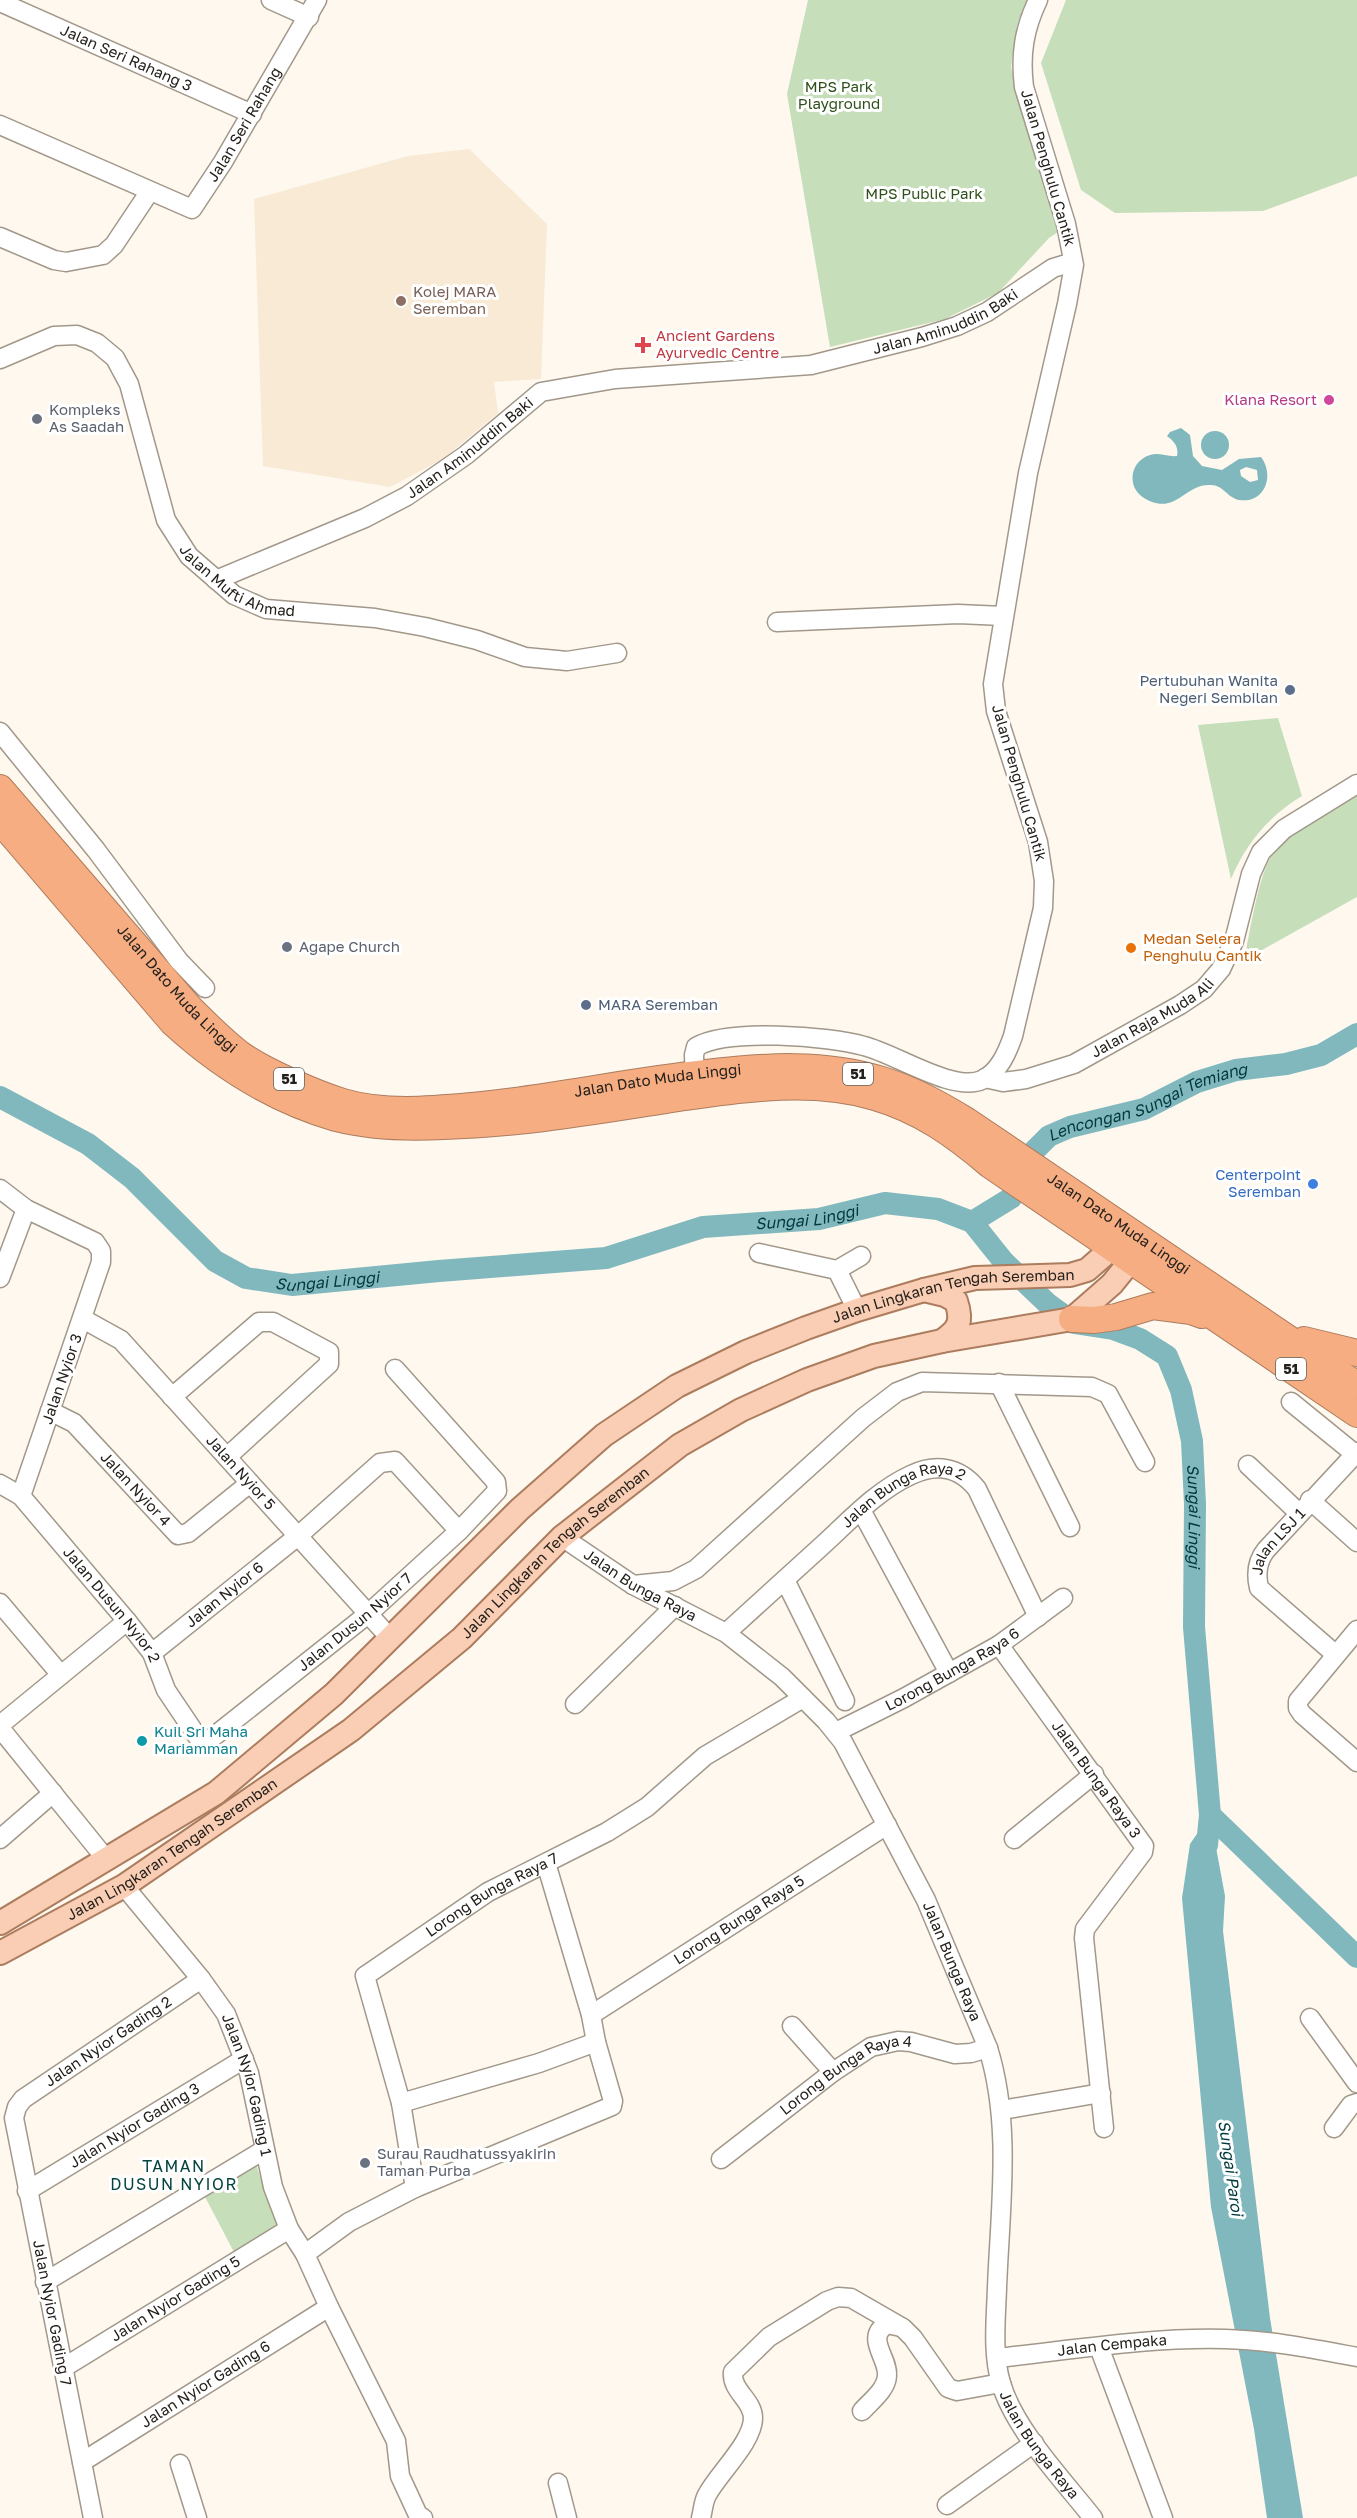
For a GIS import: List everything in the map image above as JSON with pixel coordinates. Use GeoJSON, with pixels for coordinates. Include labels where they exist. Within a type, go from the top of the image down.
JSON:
{"type":"FeatureCollection","features":[{"type":"Feature","properties":{"kind":"highway","name":"Jalan Dato Muda Linggi"},"geometry":{"type":"LineString","coordinates":[[0,788],[216,1034],[242,1055],[308,1088],[343,1102],[373,1108],[410,1110],[695,1085]]}},
{"type":"Feature","properties":{"kind":"highway","name":"Jalan Dato Muda Linggi"},"geometry":{"type":"LineString","coordinates":[[0,821],[173,1023],[202,1050],[231,1070],[300,1105],[336,1118],[370,1125],[410,1128],[510,1123],[779,1067],[815,1068],[880,1079],[910,1089],[938,1104],[996,1156],[1117,1238],[1283,1334],[1357,1385]]}},
{"type":"Feature","properties":{"kind":"highway","name":"Jalan Dato Muda Linggi"},"geometry":{"type":"LineString","coordinates":[[1139,1252],[1224,1324],[1357,1414]]}},
{"type":"Feature","properties":{"kind":"highway"},"geometry":{"type":"LineString","coordinates":[[1072,1319],[1094,1320],[1116,1317],[1153,1306],[1191,1311],[1224,1324]]}},
{"type":"Feature","properties":{"kind":"highway"},"geometry":{"type":"LineString","coordinates":[[1283,1334],[1357,1353]]}},
{"type":"Feature","properties":{"kind":"main road","name":"Jalan Lingkaran Tengah Seremban"},"geometry":{"type":"LineString","coordinates":[[0,1923],[216,1793],[334,1694],[520,1509],[604,1435],[677,1386],[746,1352],[857,1310],[924,1290],[975,1278],[1070,1275],[1087,1270],[1117,1238]]}},
{"type":"Feature","properties":{"kind":"main road"},"geometry":{"type":"LineString","coordinates":[[1072,1319],[1112,1284],[1139,1252]]}},
{"type":"Feature","properties":{"kind":"main road"},"geometry":{"type":"LineString","coordinates":[[924,1290],[945,1295],[956,1301],[960,1322],[957,1330],[942,1341]]}},
{"type":"Feature","properties":{"kind":"main road","name":"Jalan Lingkaran Tengah Seremban"},"geometry":{"type":"LineString","coordinates":[[0,1953],[124,1886],[351,1730],[462,1638],[562,1537],[680,1445],[741,1410],[807,1380],[874,1356],[942,1341],[1072,1319]]}},
{"type":"Feature","properties":{"kind":"street"},"geometry":{"type":"LineString","coordinates":[[271,0],[313,8]]}},
{"type":"Feature","properties":{"kind":"street","name":"Jalan Penghulu Cantik"},"geometry":{"type":"LineString","coordinates":[[985,1078],[995,1070],[1006,1055],[1043,908],[1044,881],[1038,842],[996,711],[993,684],[1028,473],[1067,304],[1073,261],[1066,224],[1024,87],[1021,64],[1025,31],[1038,0]]}},
{"type":"Feature","properties":{"kind":"street","name":"Jalan Seri Rahang 3"},"geometry":{"type":"LineString","coordinates":[[0,2],[252,114]]}},
{"type":"Feature","properties":{"kind":"street","name":"Jalan Seri Rahang"},"geometry":{"type":"LineString","coordinates":[[150,191],[192,209],[252,114],[313,8]]}},
{"type":"Feature","properties":{"kind":"street"},"geometry":{"type":"LineString","coordinates":[[0,125],[150,191],[114,246],[103,255],[66,262],[54,260],[0,237]]}},
{"type":"Feature","properties":{"kind":"street","name":"Jalan Aminuddin Baki"},"geometry":{"type":"LineString","coordinates":[[216,580],[365,518],[407,496],[466,455],[541,392],[615,379],[811,364],[922,338],[957,326],[987,312],[1053,268],[1073,261]]}},
{"type":"Feature","properties":{"kind":"street","name":"Jalan Mufti Ahmad"},"geometry":{"type":"LineString","coordinates":[[0,359],[54,336],[77,334],[97,343],[115,358],[129,384],[166,520],[189,556],[234,595],[266,609],[375,618],[425,627],[477,640],[525,657],[567,661],[616,652]]}},
{"type":"Feature","properties":{"kind":"street"},"geometry":{"type":"LineString","coordinates":[[777,622],[958,614],[1003,616]]}},
{"type":"Feature","properties":{"kind":"street"},"geometry":{"type":"LineString","coordinates":[[0,734],[96,850],[179,961],[205,988]]}},
{"type":"Feature","properties":{"kind":"street","name":"Jalan Raja Muda Ali"},"geometry":{"type":"LineString","coordinates":[[985,1078],[1003,1082],[1026,1079],[1074,1064],[1180,1005],[1204,989],[1221,969],[1234,941],[1251,874],[1261,852],[1284,829],[1357,784]]}},
{"type":"Feature","properties":{"kind":"street"},"geometry":{"type":"LineString","coordinates":[[695,1085],[696,1047],[711,1040],[813,1037],[864,1046],[944,1078],[966,1083],[985,1078]]}},
{"type":"Feature","properties":{"kind":"street"},"geometry":{"type":"LineString","coordinates":[[0,1189],[26,1209],[0,1278]]}},
{"type":"Feature","properties":{"kind":"street","name":"Jalan Nyior 3"},"geometry":{"type":"LineString","coordinates":[[21,1496],[101,1262],[101,1251],[95,1242],[26,1209]]}},
{"type":"Feature","properties":{"kind":"street"},"geometry":{"type":"LineString","coordinates":[[759,1253],[837,1270],[861,1256]]}},
{"type":"Feature","properties":{"kind":"street"},"geometry":{"type":"LineString","coordinates":[[837,1270],[857,1310]]}},
{"type":"Feature","properties":{"kind":"street","name":"Jalan Nyior 5"},"geometry":{"type":"LineString","coordinates":[[82,1319],[121,1340],[390,1638]]}},
{"type":"Feature","properties":{"kind":"street"},"geometry":{"type":"LineString","coordinates":[[172,1397],[259,1323],[273,1322],[326,1349],[331,1357],[329,1364],[227,1457]]}},
{"type":"Feature","properties":{"kind":"street","name":"Jalan Dusun Nyior 7"},"geometry":{"type":"LineString","coordinates":[[203,1745],[368,1614],[459,1531],[497,1491],[496,1482],[395,1369]]}},
{"type":"Feature","properties":{"kind":"street"},"geometry":{"type":"LineString","coordinates":[[633,1585],[673,1581],[696,1569],[863,1418],[897,1392],[922,1382],[1092,1387],[1108,1394],[1145,1462]]}},
{"type":"Feature","properties":{"kind":"street"},"geometry":{"type":"LineString","coordinates":[[999,1383],[1070,1527]]}},
{"type":"Feature","properties":{"kind":"street"},"geometry":{"type":"LineString","coordinates":[[1291,1401],[1356,1453]]}},
{"type":"Feature","properties":{"kind":"street","name":"Jalan Nyior 4"},"geometry":{"type":"LineString","coordinates":[[50,1411],[74,1423],[178,1535],[188,1533],[250,1483]]}},
{"type":"Feature","properties":{"kind":"street","name":"Jalan LSJ 1"},"geometry":{"type":"LineString","coordinates":[[1335,1654],[1260,1588],[1257,1578],[1260,1557],[1356,1453]]}},
{"type":"Feature","properties":{"kind":"street","name":"Jalan Nyior 6"},"geometry":{"type":"LineString","coordinates":[[152,1653],[298,1536],[380,1463],[395,1461],[459,1531]]}},
{"type":"Feature","properties":{"kind":"street"},"geometry":{"type":"LineString","coordinates":[[1248,1465],[1304,1507],[1357,1542]]}},
{"type":"Feature","properties":{"kind":"street","name":"Jalan Bunga Raya 2"},"geometry":{"type":"LineString","coordinates":[[726,1633],[861,1510],[912,1474],[929,1469],[942,1469],[967,1476],[977,1489],[1038,1617]]}},
{"type":"Feature","properties":{"kind":"street","name":"Jalan Dusun Nyior 2"},"geometry":{"type":"LineString","coordinates":[[0,1484],[21,1496],[128,1621],[152,1653],[166,1690],[203,1745]]}},
{"type":"Feature","properties":{"kind":"street"},"geometry":{"type":"LineString","coordinates":[[861,1510],[949,1673]]}},
{"type":"Feature","properties":{"kind":"street","name":"Jalan Bunga Raya"},"geometry":{"type":"LineString","coordinates":[[562,1537],[633,1585],[726,1633],[782,1677],[836,1732],[887,1825],[926,1900],[988,2048],[994,2070],[1002,2110],[996,2332],[1001,2383],[1010,2407],[1034,2443],[1093,2518]]}},
{"type":"Feature","properties":{"kind":"street"},"geometry":{"type":"LineString","coordinates":[[785,1580],[845,1701]]}},
{"type":"Feature","properties":{"kind":"street","name":"Lorong Bunga Raya 6"},"geometry":{"type":"LineString","coordinates":[[836,1732],[904,1698],[999,1645],[1063,1598]]}},
{"type":"Feature","properties":{"kind":"street"},"geometry":{"type":"LineString","coordinates":[[0,1604],[61,1675]]}},
{"type":"Feature","properties":{"kind":"street"},"geometry":{"type":"LineString","coordinates":[[575,1704],[675,1606]]}},
{"type":"Feature","properties":{"kind":"street"},"geometry":{"type":"LineString","coordinates":[[106,1859],[0,1726],[128,1621]]}},
{"type":"Feature","properties":{"kind":"street"},"geometry":{"type":"LineString","coordinates":[[1357,1630],[1298,1701],[1298,1708],[1302,1713],[1357,1762]]}},
{"type":"Feature","properties":{"kind":"street","name":"Jalan Bunga Raya 3"},"geometry":{"type":"LineString","coordinates":[[999,1645],[1144,1846],[1143,1852],[1085,1929],[1084,1938],[1104,2128]]}},
{"type":"Feature","properties":{"kind":"street","name":"Lorong Bunga Raya 7"},"geometry":{"type":"LineString","coordinates":[[415,2188],[400,2103],[365,1976],[488,1892],[607,1832],[647,1807],[705,1756],[803,1698]]}},
{"type":"Feature","properties":{"kind":"street"},"geometry":{"type":"LineString","coordinates":[[1014,1839],[1094,1774]]}},
{"type":"Feature","properties":{"kind":"street"},"geometry":{"type":"LineString","coordinates":[[0,1839],[53,1793]]}},
{"type":"Feature","properties":{"kind":"street","name":"Lorong Bunga Raya 5"},"geometry":{"type":"LineString","coordinates":[[591,2015],[887,1825]]}},
{"type":"Feature","properties":{"kind":"street"},"geometry":{"type":"LineString","coordinates":[[305,2254],[348,2222],[415,2188],[612,2106],[613,2102],[591,2015],[546,1863]]}},
{"type":"Feature","properties":{"kind":"street","name":"Jalan Nyior Gading 1"},"geometry":{"type":"LineString","coordinates":[[124,1886],[201,1979],[226,2014],[249,2073],[273,2187],[289,2229],[305,2254],[396,2441],[400,2476],[418,2515],[423,2518]]}},
{"type":"Feature","properties":{"kind":"street","name":"Jalan Nyior Gading 2"},"geometry":{"type":"LineString","coordinates":[[17,2107],[23,2099],[201,1979]]}},
{"type":"Feature","properties":{"kind":"street"},"geometry":{"type":"LineString","coordinates":[[1310,2018],[1357,2083]]}},
{"type":"Feature","properties":{"kind":"street"},"geometry":{"type":"LineString","coordinates":[[792,2026],[833,2072]]}},
{"type":"Feature","properties":{"kind":"street","name":"Lorong Bunga Raya 4"},"geometry":{"type":"LineString","coordinates":[[721,2159],[833,2072],[871,2047],[898,2041],[911,2042],[955,2054],[971,2053],[988,2048]]}},
{"type":"Feature","properties":{"kind":"street"},"geometry":{"type":"LineString","coordinates":[[400,2103],[539,2064],[596,2042]]}},
{"type":"Feature","properties":{"kind":"street","name":"Jalan Nyior Gading 3"},"geometry":{"type":"LineString","coordinates":[[27,2191],[244,2059]]}},
{"type":"Feature","properties":{"kind":"street"},"geometry":{"type":"LineString","coordinates":[[1002,2110],[1101,2093]]}},
{"type":"Feature","properties":{"kind":"street"},"geometry":{"type":"LineString","coordinates":[[1334,2128],[1351,2104],[1357,2103]]}},
{"type":"Feature","properties":{"kind":"street","name":"Jalan Nyior Gading 7"},"geometry":{"type":"LineString","coordinates":[[17,2107],[14,2118],[27,2191],[93,2518]]}},
{"type":"Feature","properties":{"kind":"street"},"geometry":{"type":"LineString","coordinates":[[45,2282],[264,2150]]}},
{"type":"Feature","properties":{"kind":"street","name":"Jalan Nyior Gading 5"},"geometry":{"type":"LineString","coordinates":[[63,2368],[289,2229]]}},
{"type":"Feature","properties":{"kind":"street"},"geometry":{"type":"LineString","coordinates":[[701,2518],[706,2497],[746,2439],[753,2420],[751,2408],[735,2386],[734,2372],[769,2337],[827,2301],[851,2298],[903,2328],[913,2338],[948,2388],[957,2391],[1001,2383]]}},
{"type":"Feature","properties":{"kind":"street","name":"Jalan Nyior Gading 6"},"geometry":{"type":"LineString","coordinates":[[82,2462],[329,2307]]}},
{"type":"Feature","properties":{"kind":"street"},"geometry":{"type":"LineString","coordinates":[[862,2411],[883,2388],[887,2377],[878,2350],[877,2337],[881,2328],[887,2324],[903,2328]]}},
{"type":"Feature","properties":{"kind":"street","name":"Jalan Cempaka"},"geometry":{"type":"LineString","coordinates":[[997,2358],[1099,2347],[1226,2339],[1284,2344],[1357,2357]]}},
{"type":"Feature","properties":{"kind":"street"},"geometry":{"type":"LineString","coordinates":[[1099,2347],[1163,2518]]}},
{"type":"Feature","properties":{"kind":"street"},"geometry":{"type":"LineString","coordinates":[[947,2505],[1034,2443]]}},
{"type":"Feature","properties":{"kind":"street"},"geometry":{"type":"LineString","coordinates":[[180,2464],[197,2518]]}},
{"type":"Feature","properties":{"kind":"street"},"geometry":{"type":"LineString","coordinates":[[558,2483],[567,2518]]}},
{"type":"Feature","properties":{"kind":"shaded area","name":"Kolej MARA Seremban"},"geometry":{"type":"Polygon","coordinates":[[[469,149],[547,224],[541,379],[494,382],[498,413],[443,459],[390,487],[263,466],[254,199],[408,156],[469,149]]]}},
{"type":"Feature","properties":{"kind":"green space","name":"MPS Public Park"},"geometry":{"type":"Polygon","coordinates":[[[808,0],[1027,0],[1017,26],[1011,67],[1058,232],[1049,238],[998,293],[945,319],[830,347],[787,94],[808,0]]]}},
{"type":"Feature","properties":{"kind":"green space"},"geometry":{"type":"Polygon","coordinates":[[[1066,0],[1357,0],[1357,176],[1263,211],[1115,213],[1081,190],[1041,63],[1066,0]]]}},
{"type":"Feature","properties":{"kind":"green space"},"geometry":{"type":"Polygon","coordinates":[[[1278,718],[1302,796],[1279,812],[1260,831],[1251,842],[1231,879],[1198,725],[1278,718]]]}},
{"type":"Feature","properties":{"kind":"green space"},"geometry":{"type":"Polygon","coordinates":[[[1357,795],[1357,897],[1244,960],[1260,885],[1270,858],[1276,849],[1293,833],[1357,795]]]}},
{"type":"Feature","properties":{"kind":"green space"},"geometry":{"type":"Polygon","coordinates":[[[255,2161],[281,2230],[236,2256],[203,2193],[255,2161]]]}},
{"type":"Feature","properties":{"kind":"water"},"geometry":{"type":"Polygon","coordinates":[[[1181,428],[1190,435],[1193,456],[1202,466],[1222,470],[1239,459],[1261,457],[1267,472],[1265,487],[1261,493],[1248,500],[1235,499],[1219,487],[1211,485],[1194,489],[1164,504],[1144,498],[1138,493],[1133,481],[1135,468],[1143,458],[1150,455],[1177,456],[1175,444],[1167,436],[1170,432],[1181,428]],[[1246,467],[1240,470],[1241,476],[1250,482],[1258,480],[1257,470],[1246,467]]]}},
{"type":"Feature","properties":{"kind":"water"},"geometry":{"type":"Polygon","coordinates":[[[1215,431],[1225,435],[1229,445],[1225,455],[1215,459],[1205,455],[1201,445],[1205,435],[1215,431]]]}},
{"type":"Feature","properties":{"kind":"water","name":"Sungai Paroi"},"geometry":{"type":"Polygon","coordinates":[[[1210,1815],[1225,1896],[1223,1931],[1270,2318],[1303,2518],[1267,2518],[1254,2429],[1211,2207],[1182,1898],[1190,1844],[1210,1815]]]}},
{"type":"Feature","properties":{"kind":"waterway","name":"Lencongan Sungai Temiang"},"geometry":{"type":"LineString","coordinates":[[972,1222],[1011,1198],[1035,1150],[1049,1136],[1070,1127],[1144,1109],[1197,1082],[1236,1070],[1286,1064],[1321,1055],[1357,1034]]}},
{"type":"Feature","properties":{"kind":"waterway","name":"Sungai Linggi"},"geometry":{"type":"LineString","coordinates":[[0,1097],[88,1144],[132,1178],[215,1261],[246,1278],[292,1285],[606,1258],[703,1227],[819,1219],[885,1203],[938,1209],[972,1222],[1004,1262],[1048,1304],[1074,1323],[1113,1329],[1140,1339],[1167,1356],[1181,1390],[1192,1441],[1195,1504],[1194,1627],[1210,1815],[1207,1845]]}},
{"type":"Feature","properties":{"kind":"waterway"},"geometry":{"type":"LineString","coordinates":[[1210,1815],[1357,1957]]}},
{"type":"Feature","properties":{"kind":"place","name":"Kolej MARA Seremban"},"geometry":{"type":"Point","coordinates":[401,301]}},
{"type":"Feature","properties":{"kind":"place","name":"Ancient Gardens Ayurvedic Centre"},"geometry":{"type":"Point","coordinates":[643,345]}},
{"type":"Feature","properties":{"kind":"place","name":"Klana Resort"},"geometry":{"type":"Point","coordinates":[1329,400]}},
{"type":"Feature","properties":{"kind":"place","name":"Kompleks As Saadah"},"geometry":{"type":"Point","coordinates":[37,419]}},
{"type":"Feature","properties":{"kind":"place","name":"Pertubuhan Wanita Negeri Sembilan"},"geometry":{"type":"Point","coordinates":[1290,690]}},
{"type":"Feature","properties":{"kind":"place","name":"Agape Church"},"geometry":{"type":"Point","coordinates":[287,947]}},
{"type":"Feature","properties":{"kind":"place","name":"Medan Selera Penghulu Cantik"},"geometry":{"type":"Point","coordinates":[1131,948]}},
{"type":"Feature","properties":{"kind":"place","name":"MARA Seremban"},"geometry":{"type":"Point","coordinates":[586,1005]}},
{"type":"Feature","properties":{"kind":"place","name":"Centerpoint Seremban"},"geometry":{"type":"Point","coordinates":[1313,1184]}},
{"type":"Feature","properties":{"kind":"place","name":"Kuil Sri Maha Mariamman"},"geometry":{"type":"Point","coordinates":[142,1741]}},
{"type":"Feature","properties":{"kind":"place","name":"Surau Raudhatussyakirin Taman Purba"},"geometry":{"type":"Point","coordinates":[365,2163]}},
{"type":"Feature","properties":{"kind":"district","name":"TAMAN DUSUN NYIOR"},"geometry":{"type":"Point","coordinates":[174,2175]}},
{"type":"Feature","properties":{"kind":"park label","name":"MPS Park Playground"},"geometry":{"type":"Point","coordinates":[839,96]}}]}
